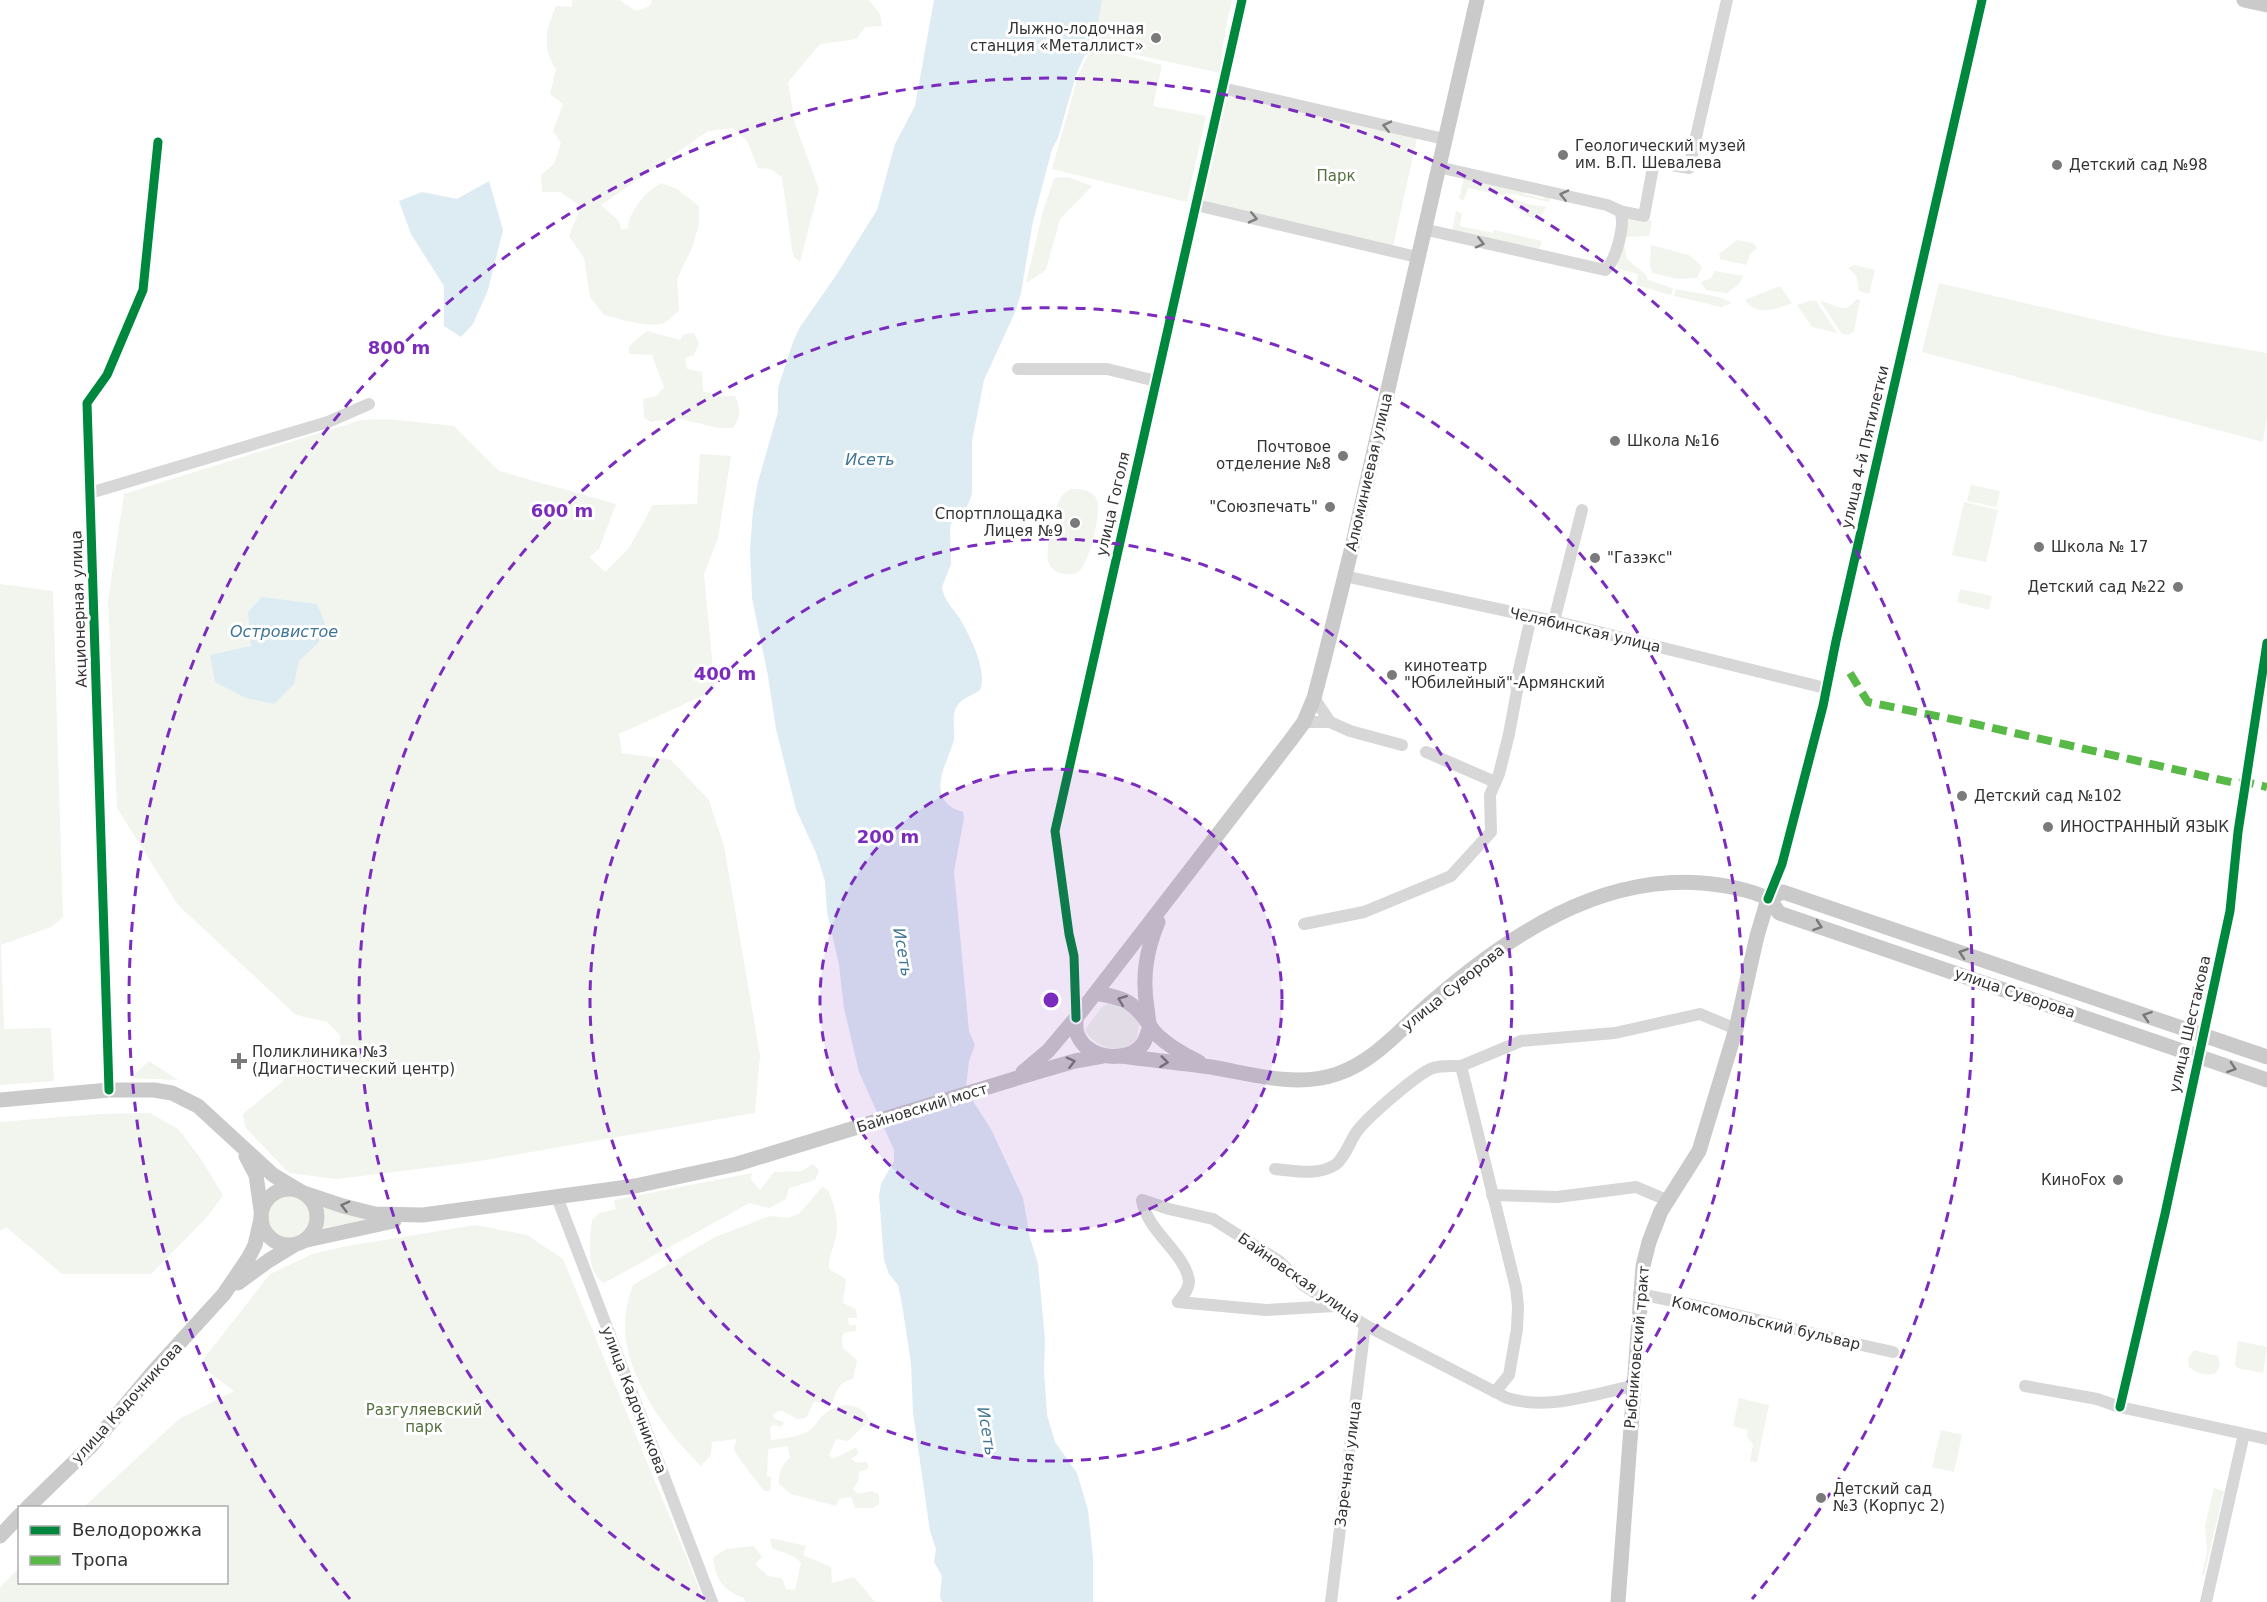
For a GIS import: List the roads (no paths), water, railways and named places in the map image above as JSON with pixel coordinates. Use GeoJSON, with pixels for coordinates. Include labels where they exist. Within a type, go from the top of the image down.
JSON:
{"type":"FeatureCollection","features":[{"type":"Feature","properties":{"kind":"main road","name":"Алюминиевая улица"},"geometry":{"type":"LineString","coordinates":[[1167,902],[1304,722],[1314,698],[1477,0]]}},
{"type":"Feature","properties":{"kind":"main road"},"geometry":{"type":"LineString","coordinates":[[2244,0],[2267,5]]}},
{"type":"Feature","properties":{"kind":"main road","name":"улица Суворова"},"geometry":{"type":"LineString","coordinates":[[1112,1056],[1209,1067],[1269,1077],[1301,1080],[1326,1078],[1348,1070],[1374,1055],[1434,1000],[1488,956],[1541,923],[1584,902],[1621,890],[1653,884],[1684,882],[1730,887],[1768,899],[1779,912],[2267,1080]]}},
{"type":"Feature","properties":{"kind":"main road","name":"улица Суворова"},"geometry":{"type":"LineString","coordinates":[[1768,899],[1783,892],[2267,1057]]}},
{"type":"Feature","properties":{"kind":"main road","name":"Рыбниковский тракт"},"geometry":{"type":"LineString","coordinates":[[1618,1602],[1639,1294],[1649,1242],[1661,1211],[1699,1151],[1736,1029],[1756,936],[1768,899]]}},
{"type":"Feature","properties":{"kind":"main road"},"geometry":{"type":"LineString","coordinates":[[994,1086],[1019,1075],[1040,1059],[1076,1018],[1167,902]]}},
{"type":"Feature","properties":{"kind":"main road"},"geometry":{"type":"LineString","coordinates":[[994,1086],[1065,1064],[1132,1053],[1143,1044],[1150,1026],[1144,987],[1147,948],[1167,902]]}},
{"type":"Feature","properties":{"kind":"main road"},"geometry":{"type":"LineString","coordinates":[[1096,993],[1120,998],[1134,1005],[1150,1026],[1172,1046],[1209,1067]]}},
{"type":"Feature","properties":{"kind":"main road"},"geometry":{"type":"LineString","coordinates":[[1076,1018],[1077,1034],[1083,1044],[1093,1051],[1112,1056]]}},
{"type":"Feature","properties":{"kind":"main road","name":"Байновский мост"},"geometry":{"type":"LineString","coordinates":[[556,1197],[635,1186],[714,1170],[994,1086]]}},
{"type":"Feature","properties":{"kind":"main road"},"geometry":{"type":"LineString","coordinates":[[0,1100],[108,1090],[154,1090],[180,1095],[198,1106],[281,1181],[301,1192],[375,1214],[423,1215]]}},
{"type":"Feature","properties":{"kind":"main road"},"geometry":{"type":"LineString","coordinates":[[239,1144],[256,1175],[265,1232],[281,1244],[301,1242],[360,1227],[423,1215],[556,1197]]}},
{"type":"Feature","properties":{"kind":"main road"},"geometry":{"type":"LineString","coordinates":[[284,1190],[301,1192],[313,1203],[317,1216],[315,1229],[301,1242],[251,1272],[224,1294],[255,1245],[264,1206],[272,1195],[284,1190]]}},
{"type":"Feature","properties":{"kind":"main road","name":"улица Кадочникова"},"geometry":{"type":"LineString","coordinates":[[29,1506],[92,1445],[153,1372],[224,1294]]}},
{"type":"Feature","properties":{"kind":"main road"},"geometry":{"type":"LineString","coordinates":[[0,1536],[18,1517]]}},
{"type":"Feature","properties":{"kind":"street","name":"улица Гоголя"},"geometry":{"type":"LineString","coordinates":[[1076,1018],[1074,956],[1055,831],[1242,0]]}},
{"type":"Feature","properties":{"kind":"street"},"geometry":{"type":"LineString","coordinates":[[1438,167],[1607,205],[1620,211],[1644,216],[1654,162],[1689,168],[1727,0]]}},
{"type":"Feature","properties":{"kind":"street","name":"улица 4-й Пятилетки"},"geometry":{"type":"LineString","coordinates":[[1768,899],[1782,864],[1823,706],[1982,0]]}},
{"type":"Feature","properties":{"kind":"street"},"geometry":{"type":"LineString","coordinates":[[1222,88],[1444,139]]}},
{"type":"Feature","properties":{"kind":"street","name":"Акционерная улица"},"geometry":{"type":"LineString","coordinates":[[108,1090],[87,403],[107,375],[143,290],[158,142]]}},
{"type":"Feature","properties":{"kind":"street"},"geometry":{"type":"LineString","coordinates":[[1196,205],[1417,257]]}},
{"type":"Feature","properties":{"kind":"street"},"geometry":{"type":"LineString","coordinates":[[1423,229],[1605,270],[1611,266],[1615,257],[1623,218],[1620,211]]}},
{"type":"Feature","properties":{"kind":"street"},"geometry":{"type":"LineString","coordinates":[[1018,369],[1107,369],[1156,381]]}},
{"type":"Feature","properties":{"kind":"street"},"geometry":{"type":"LineString","coordinates":[[90,493],[328,422],[369,404]]}},
{"type":"Feature","properties":{"kind":"street"},"geometry":{"type":"LineString","coordinates":[[1554,621],[1582,510]]}},
{"type":"Feature","properties":{"kind":"street","name":"Челябинская улица"},"geometry":{"type":"LineString","coordinates":[[1344,576],[1554,621],[1826,688]]}},
{"type":"Feature","properties":{"kind":"street"},"geometry":{"type":"LineString","coordinates":[[1304,924],[1364,912],[1451,876],[1491,832],[1490,795],[1499,774],[1509,734],[1517,691],[1516,683],[1531,617]]}},
{"type":"Feature","properties":{"kind":"street","name":"улица Шестакова"},"geometry":{"type":"LineString","coordinates":[[2120,1407],[2165,1214],[2230,911],[2238,832],[2267,643]]}},
{"type":"Feature","properties":{"kind":"street"},"geometry":{"type":"LineString","coordinates":[[1314,698],[1330,722]]}},
{"type":"Feature","properties":{"kind":"street"},"geometry":{"type":"LineString","coordinates":[[1304,722],[1330,722],[1350,731],[1402,745]]}},
{"type":"Feature","properties":{"kind":"street"},"geometry":{"type":"LineString","coordinates":[[1426,752],[1495,782]]}},
{"type":"Feature","properties":{"kind":"street"},"geometry":{"type":"LineString","coordinates":[[1074,956],[1077,971],[1084,985],[1096,993]]}},
{"type":"Feature","properties":{"kind":"street"},"geometry":{"type":"LineString","coordinates":[[1275,1169],[1312,1173],[1333,1166],[1339,1161],[1350,1141],[1366,1121],[1415,1079],[1431,1069],[1440,1066],[1461,1066],[1521,1041],[1615,1034],[1700,1014],[1736,1029]]}},
{"type":"Feature","properties":{"kind":"street"},"geometry":{"type":"LineString","coordinates":[[1461,1066],[1516,1288],[1518,1306],[1509,1375],[1495,1392]]}},
{"type":"Feature","properties":{"kind":"street"},"geometry":{"type":"LineString","coordinates":[[1492,1195],[1557,1197],[1636,1187],[1669,1201]]}},
{"type":"Feature","properties":{"kind":"street","name":"улица Кадочникова"},"geometry":{"type":"LineString","coordinates":[[556,1197],[712,1602]]}},
{"type":"Feature","properties":{"kind":"street","name":"Байновская улица"},"geometry":{"type":"LineString","coordinates":[[1335,1306],[1266,1310],[1178,1302],[1186,1292],[1189,1281],[1179,1259],[1146,1216],[1142,1200],[1213,1219],[1279,1261],[1303,1285],[1365,1325],[1495,1392],[1521,1402],[1555,1402],[1633,1386]]}},
{"type":"Feature","properties":{"kind":"street","name":"Комсомольский бульвар"},"geometry":{"type":"LineString","coordinates":[[1639,1294],[1707,1307],[1893,1352]]}},
{"type":"Feature","properties":{"kind":"street","name":"Заречная улица"},"geometry":{"type":"LineString","coordinates":[[1331,1602],[1365,1325]]}},
{"type":"Feature","properties":{"kind":"street"},"geometry":{"type":"LineString","coordinates":[[2025,1386],[2267,1439]]}},
{"type":"Feature","properties":{"kind":"street"},"geometry":{"type":"LineString","coordinates":[[2206,1602],[2244,1434]]}},
{"type":"Feature","properties":{"kind":"water","name":"Исеть"},"geometry":{"type":"Polygon","coordinates":[[[934,0],[1102,0],[1097,29],[1076,75],[1058,138],[1052,149],[1033,221],[1016,310],[984,380],[972,441],[972,494],[967,507],[953,519],[950,527],[951,564],[942,587],[947,600],[973,644],[982,673],[980,690],[962,701],[955,710],[954,739],[941,782],[944,799],[951,807],[963,812],[964,818],[954,871],[969,1031],[975,1045],[969,1061],[966,1087],[991,1129],[1023,1198],[1030,1238],[1038,1264],[1045,1340],[1047,1415],[1055,1442],[1077,1473],[1088,1510],[1093,1557],[1093,1602],[942,1602],[940,1597],[942,1576],[934,1562],[936,1549],[930,1531],[913,1412],[911,1363],[902,1304],[898,1285],[889,1274],[884,1260],[879,1196],[881,1184],[894,1161],[894,1150],[859,1072],[844,1008],[839,965],[827,912],[825,881],[816,853],[796,809],[776,729],[752,598],[750,550],[753,510],[758,482],[778,412],[778,388],[800,327],[877,210],[895,144],[915,106],[934,0]]]}},
{"type":"Feature","properties":{"kind":"water"},"geometry":{"type":"Polygon","coordinates":[[[489,181],[503,230],[488,290],[473,324],[461,337],[444,326],[444,286],[411,234],[399,201],[422,192],[457,199],[489,181]]]}},
{"type":"Feature","properties":{"kind":"water","name":"Островистое"},"geometry":{"type":"Polygon","coordinates":[[[262,597],[317,604],[326,626],[318,643],[299,661],[294,684],[274,704],[246,698],[215,682],[210,655],[251,646],[248,612],[262,597]]]}},
{"type":"Feature","properties":{"kind":"place","name":"Лыжно-лодочная станция «Металлист»"},"geometry":{"type":"Point","coordinates":[1156,38]}},
{"type":"Feature","properties":{"kind":"place","name":"Геологический музей им. В.П. Шевалева"},"geometry":{"type":"Point","coordinates":[1563,155]}},
{"type":"Feature","properties":{"kind":"place","name":"Детский сад №98"},"geometry":{"type":"Point","coordinates":[2057,165]}},
{"type":"Feature","properties":{"kind":"place","name":"Школа №16"},"geometry":{"type":"Point","coordinates":[1615,441]}},
{"type":"Feature","properties":{"kind":"place","name":"Почтовое отделение №8"},"geometry":{"type":"Point","coordinates":[1343,456]}},
{"type":"Feature","properties":{"kind":"place","name":"\"Союзпечать\""},"geometry":{"type":"Point","coordinates":[1330,507]}},
{"type":"Feature","properties":{"kind":"place","name":"Спортплощадка Лицея №9"},"geometry":{"type":"Point","coordinates":[1075,523]}},
{"type":"Feature","properties":{"kind":"place","name":"Школа № 17"},"geometry":{"type":"Point","coordinates":[2039,547]}},
{"type":"Feature","properties":{"kind":"place","name":"\"Газэкс\""},"geometry":{"type":"Point","coordinates":[1595,558]}},
{"type":"Feature","properties":{"kind":"place","name":"Детский сад №22"},"geometry":{"type":"Point","coordinates":[2178,587]}},
{"type":"Feature","properties":{"kind":"place","name":"кинотеатр \"Юбилейный\"-Армянский"},"geometry":{"type":"Point","coordinates":[1392,675]}},
{"type":"Feature","properties":{"kind":"place","name":"Детский сад №102"},"geometry":{"type":"Point","coordinates":[1962,796]}},
{"type":"Feature","properties":{"kind":"place","name":"ИНОСТРАННЫЙ ЯЗЫК"},"geometry":{"type":"Point","coordinates":[2048,827]}},
{"type":"Feature","properties":{"kind":"place","name":"Поликлиника №3 (Диагностический центр)"},"geometry":{"type":"Point","coordinates":[239,1061]}},
{"type":"Feature","properties":{"kind":"place","name":"КиноFox"},"geometry":{"type":"Point","coordinates":[2118,1180]}},
{"type":"Feature","properties":{"kind":"place","name":"Детский сад №3 (Корпус 2)"},"geometry":{"type":"Point","coordinates":[1821,1498]}},
{"type":"Feature","properties":{"kind":"park label","name":"Парк"},"geometry":{"type":"Point","coordinates":[1336,176]}},
{"type":"Feature","properties":{"kind":"park label","name":"Разгуляевский парк"},"geometry":{"type":"Point","coordinates":[424,1418]}}]}
